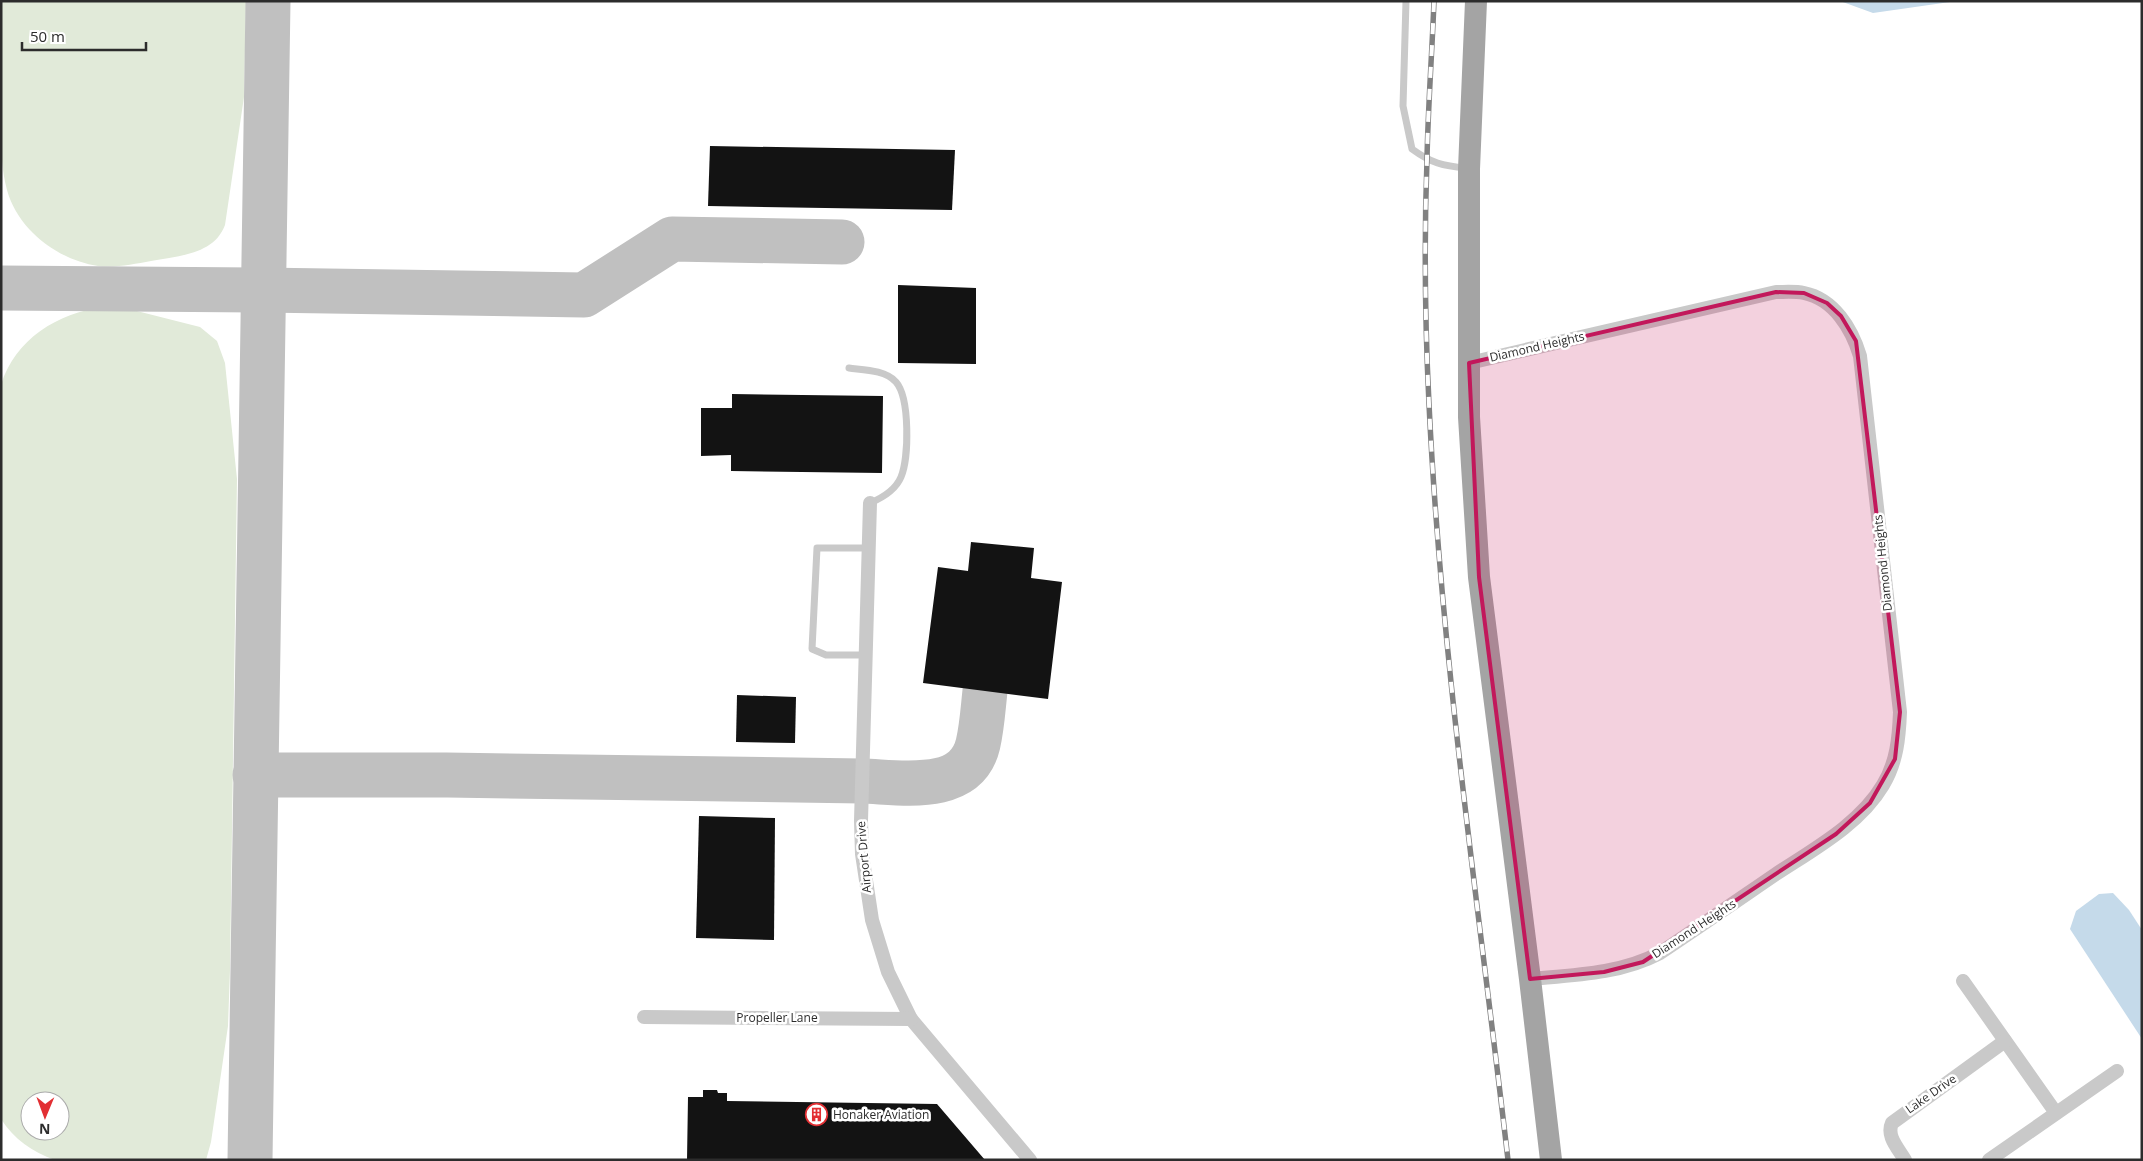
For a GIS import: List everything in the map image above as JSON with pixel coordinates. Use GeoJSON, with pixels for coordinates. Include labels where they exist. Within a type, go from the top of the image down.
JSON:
{"type":"FeatureCollection","features":[{"type":"Feature","properties":{"kind":"main road"},"geometry":{"type":"LineString","coordinates":[[1476,1],[1469,169],[1469,417],[1479,577],[1551,1160]]}},
{"type":"Feature","properties":{"kind":"street","name":"Diamond Heights"},"geometry":{"type":"LineString","coordinates":[[1469,363],[1776,292],[1804,293],[1827,303],[1841,316],[1856,340],[1860,356],[1900,712],[1895,759],[1884,784],[1870,803],[1836,834],[1660,953],[1643,962],[1604,972],[1530,979]]}},
{"type":"Feature","properties":{"kind":"street","name":"Airport Drive"},"geometry":{"type":"LineString","coordinates":[[870,503],[864,655],[861,821],[866,886],[872,920],[888,972],[911,1019],[1030,1160]]}},
{"type":"Feature","properties":{"kind":"street"},"geometry":{"type":"LineString","coordinates":[[1963,981],[2056,1113]]}},
{"type":"Feature","properties":{"kind":"street","name":"Propeller Lane"},"geometry":{"type":"LineString","coordinates":[[644,1017],[911,1019]]}},
{"type":"Feature","properties":{"kind":"street","name":"Lake Drive"},"geometry":{"type":"LineString","coordinates":[[1905,1160],[1890,1137],[1892,1122],[2005,1041]]}},
{"type":"Feature","properties":{"kind":"street"},"geometry":{"type":"LineString","coordinates":[[1989,1160],[2117,1071]]}},
{"type":"Feature","properties":{"kind":"lane"},"geometry":{"type":"LineString","coordinates":[[1406,1],[1403,106],[1412,149],[1426,160],[1443,166],[1469,169]]}},
{"type":"Feature","properties":{"kind":"lane"},"geometry":{"type":"LineString","coordinates":[[849,368],[873,371],[888,376],[896,383],[905,405],[906,447],[901,478],[880,499],[870,503]]}},
{"type":"Feature","properties":{"kind":"lane"},"geometry":{"type":"LineString","coordinates":[[864,655],[826,655],[812,650],[816,548],[868,548]]}},
{"type":"Feature","properties":{"kind":"highlighted area"},"geometry":{"type":"Polygon","coordinates":[[[1776,292],[1804,293],[1827,303],[1841,316],[1856,341],[1900,712],[1895,759],[1870,803],[1836,834],[1643,962],[1604,972],[1530,979],[1479,577],[1469,363],[1776,292]]]}},
{"type":"Feature","properties":{"kind":"green space"},"geometry":{"type":"Polygon","coordinates":[[[1,1],[246,1],[244,97],[225,225],[220,235],[212,243],[204,248],[183,255],[125,265],[98,266],[68,257],[42,241],[30,230],[12,205],[3,170],[1,141],[1,1]]]}},
{"type":"Feature","properties":{"kind":"green space"},"geometry":{"type":"Polygon","coordinates":[[[103,307],[121,307],[200,327],[217,341],[225,363],[237,479],[230,970],[228,1026],[211,1142],[206,1160],[55,1160],[39,1153],[21,1141],[70,1141],[70,1091],[20,1091],[20,1140],[1,1119],[1,385],[17,354],[28,342],[40,331],[70,315],[103,307]]]}},
{"type":"Feature","properties":{"kind":"water"},"geometry":{"type":"Polygon","coordinates":[[[1840,1],[1957,1],[1873,13],[1840,1]]]}},
{"type":"Feature","properties":{"kind":"water"},"geometry":{"type":"Polygon","coordinates":[[[2113,893],[2129,910],[2142,930],[2142,1039],[2070,929],[2076,911],[2099,894],[2113,893]]]}},
{"type":"Feature","properties":{"kind":"building"},"geometry":{"type":"Polygon","coordinates":[[[710,146],[955,150],[952,210],[708,206],[710,146]]]}},
{"type":"Feature","properties":{"kind":"building"},"geometry":{"type":"Polygon","coordinates":[[[898,285],[976,288],[976,364],[898,363],[898,285]]]}},
{"type":"Feature","properties":{"kind":"building"},"geometry":{"type":"Polygon","coordinates":[[[732,394],[883,396],[882,473],[731,471],[731,455],[701,456],[701,408],[732,408],[732,394]]]}},
{"type":"Feature","properties":{"kind":"building"},"geometry":{"type":"Polygon","coordinates":[[[971,542],[1034,548],[1031,578],[1062,582],[1048,699],[923,683],[938,567],[968,571],[971,542]]]}},
{"type":"Feature","properties":{"kind":"building"},"geometry":{"type":"Polygon","coordinates":[[[737,695],[796,697],[795,743],[736,742],[737,695]]]}},
{"type":"Feature","properties":{"kind":"building"},"geometry":{"type":"Polygon","coordinates":[[[699,816],[775,818],[774,940],[696,938],[699,816]]]}},
{"type":"Feature","properties":{"kind":"building","name":"Honaker Aviation"},"geometry":{"type":"Polygon","coordinates":[[[703,1090],[717,1090],[718,1093],[727,1093],[727,1101],[937,1104],[985,1160],[687,1160],[688,1097],[703,1097],[703,1090]]]}},
{"type":"Feature","properties":{"kind":"taxiway"},"geometry":{"type":"LineString","coordinates":[[250,1160],[268,1]]}},
{"type":"Feature","properties":{"kind":"taxiway"},"geometry":{"type":"LineString","coordinates":[[1,288],[584,295],[672,239],[842,242]]}},
{"type":"Feature","properties":{"kind":"taxiway"},"geometry":{"type":"LineString","coordinates":[[255,775],[447,775],[894,783],[930,782],[946,778],[960,771],[971,760],[978,744],[985,691]]}},
{"type":"Feature","properties":{"kind":"railway"},"geometry":{"type":"LineString","coordinates":[[1434,1],[1425,251],[1428,374],[1435,499],[1442,593],[1462,782],[1508,1160]]}},
{"type":"Feature","properties":{"kind":"place","name":"Honaker Aviation"},"geometry":{"type":"Point","coordinates":[817,1115]}}]}
